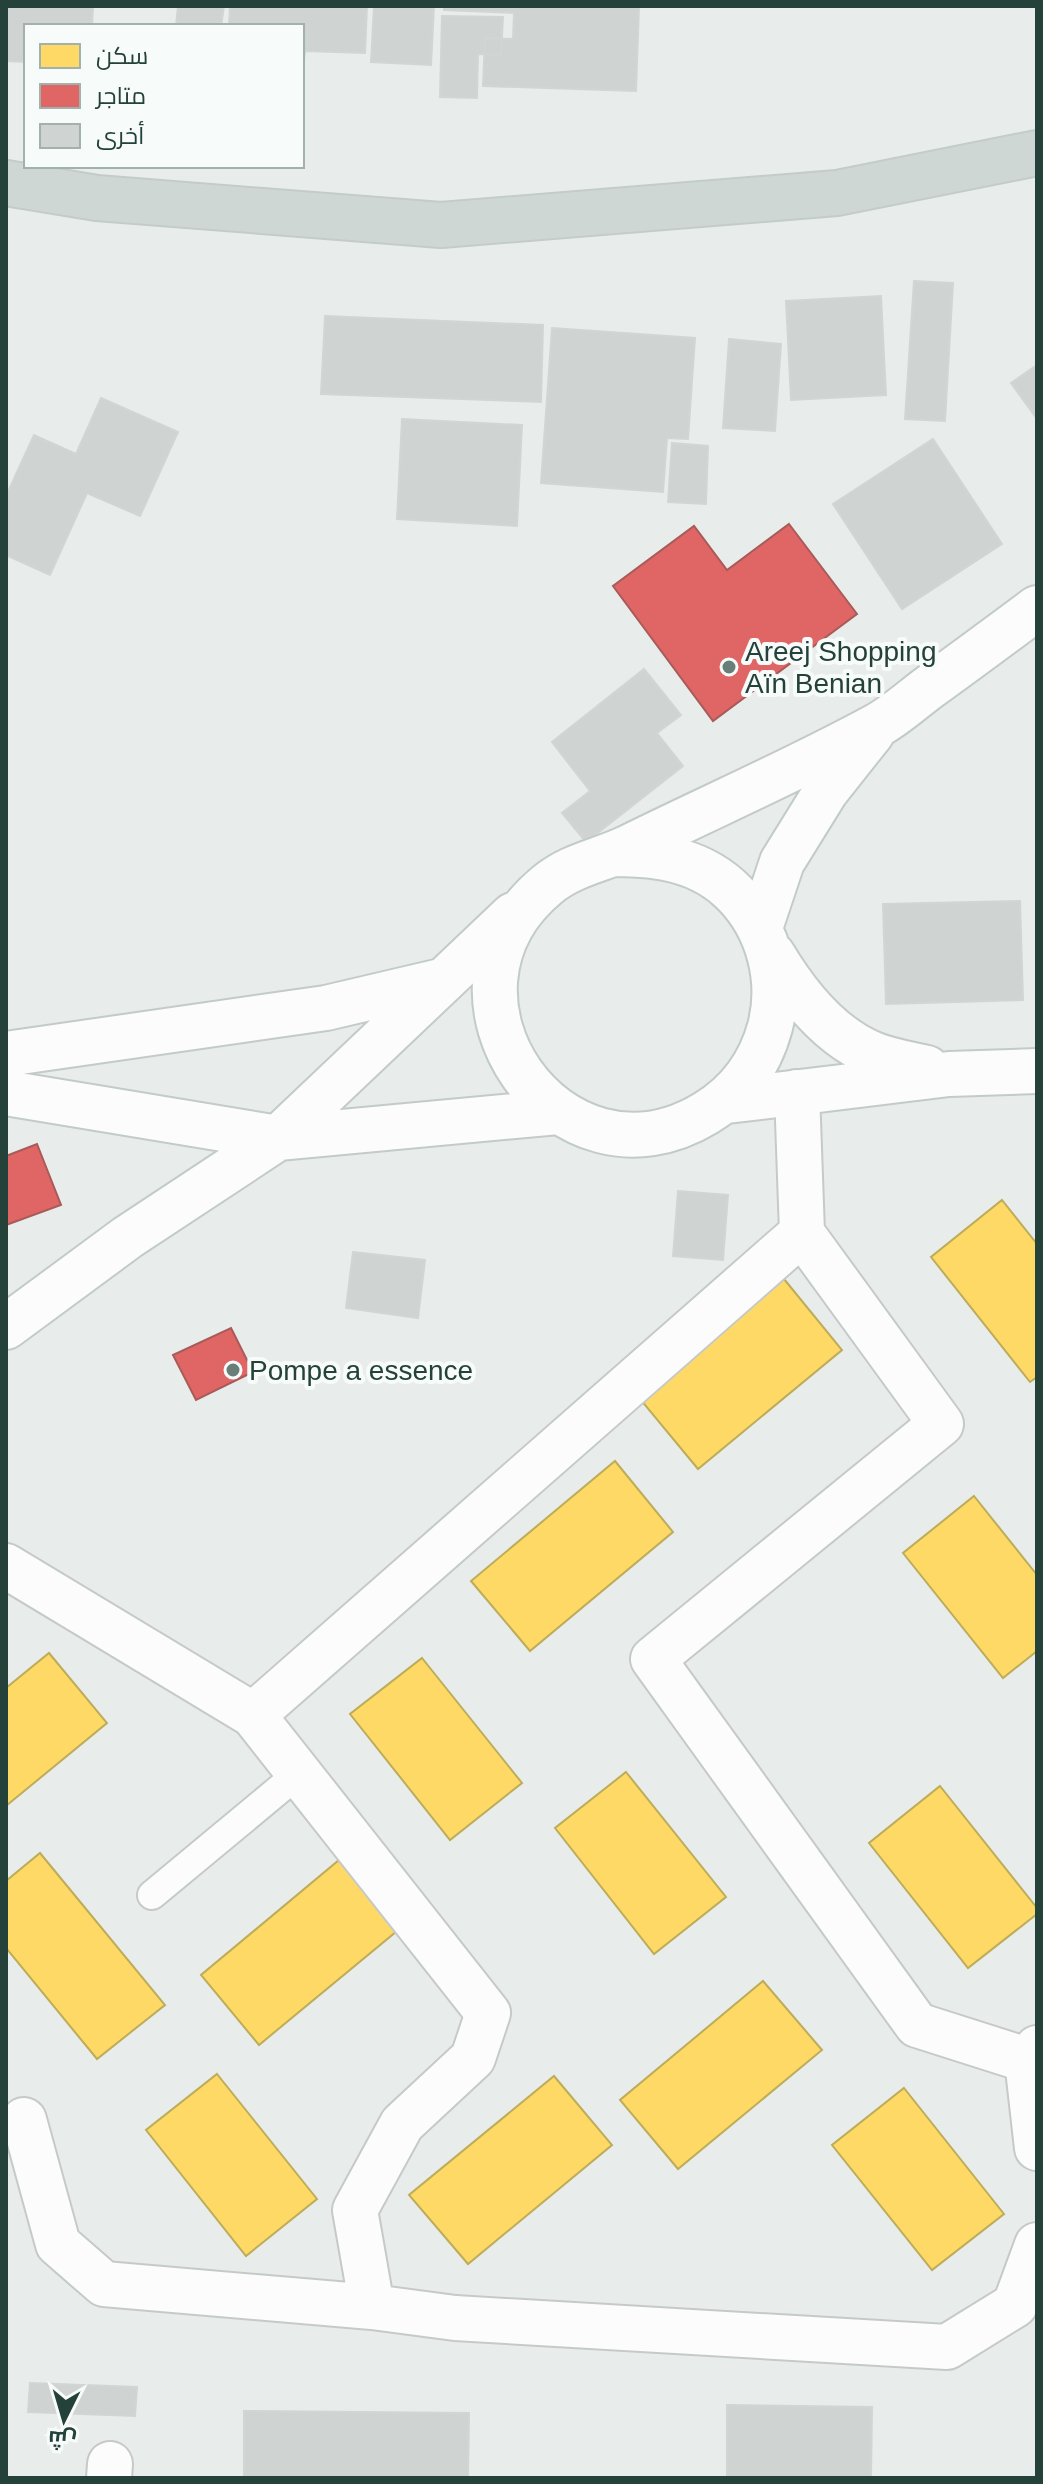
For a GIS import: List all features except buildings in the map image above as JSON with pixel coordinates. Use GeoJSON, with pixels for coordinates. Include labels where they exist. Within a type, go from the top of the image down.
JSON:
{"type":"FeatureCollection","features":[{"type":"Feature","properties":{"kind":"main road"},"geometry":{"type":"LineString","coordinates":[[6,183],[97,198],[441,225],[837,193],[1037,153]]}},
{"type":"Feature","properties":{"kind":"street"},"geometry":{"type":"LineString","coordinates":[[6,1327],[128,1237],[278,1138],[526,902],[565,870],[614,854],[879,725],[1037,608]]}},
{"type":"Feature","properties":{"kind":"street"},"geometry":{"type":"LineString","coordinates":[[526,902],[502,944],[493,990],[501,1038],[523,1080],[558,1112],[600,1130],[645,1134],[689,1124],[727,1101],[762,1057],[776,1003],[764,938],[782,862],[826,791],[879,725]]}},
{"type":"Feature","properties":{"kind":"street"},"geometry":{"type":"LineString","coordinates":[[614,854],[658,854],[699,867],[734,893],[795,991],[830,1027],[872,1054],[949,1074]]}},
{"type":"Feature","properties":{"kind":"street"},"geometry":{"type":"LineString","coordinates":[[6,1054],[326,1008],[443,981]]}},
{"type":"Feature","properties":{"kind":"street"},"geometry":{"type":"LineString","coordinates":[[727,1101],[949,1074],[1037,1071]]}},
{"type":"Feature","properties":{"kind":"street"},"geometry":{"type":"LineString","coordinates":[[797,1092],[802,1233],[941,1424],[653,1659],[917,2025],[1032,2054],[1037,2148]]}},
{"type":"Feature","properties":{"kind":"street"},"geometry":{"type":"LineString","coordinates":[[6,1093],[278,1138],[558,1112]]}},
{"type":"Feature","properties":{"kind":"street"},"geometry":{"type":"LineString","coordinates":[[253,1715],[802,1233]]}},
{"type":"Feature","properties":{"kind":"street"},"geometry":{"type":"LineString","coordinates":[[6,1566],[253,1715],[488,2013],[473,2058],[402,2124],[355,2210],[372,2307]]}},
{"type":"Feature","properties":{"kind":"street"},"geometry":{"type":"LineString","coordinates":[[24,2120],[58,2244],[104,2284],[372,2307],[455,2318],[947,2347],[1015,2305],[1037,2245]]}},
{"type":"Feature","properties":{"kind":"lane"},"geometry":{"type":"LineString","coordinates":[[152,1895],[299,1773]]}},
{"type":"Feature","properties":{"kind":"place","name":"Areej Shopping Aïn Benian"},"geometry":{"type":"Point","coordinates":[729,667]}},
{"type":"Feature","properties":{"kind":"place","name":"Pompe a essence"},"geometry":{"type":"Point","coordinates":[233,1370]}}]}
